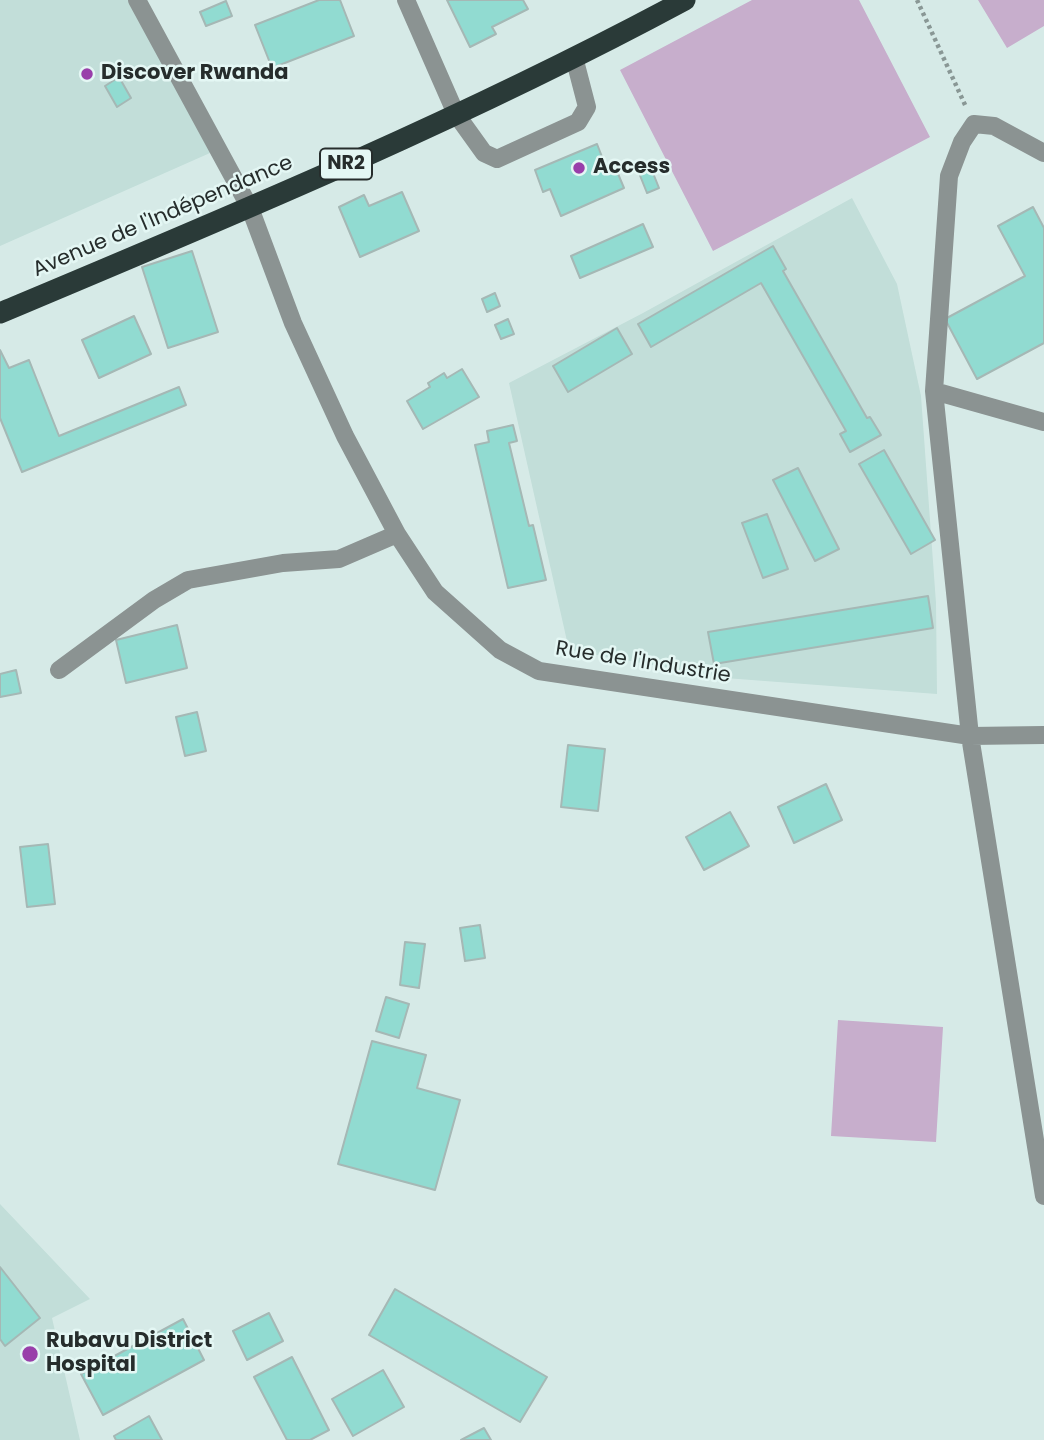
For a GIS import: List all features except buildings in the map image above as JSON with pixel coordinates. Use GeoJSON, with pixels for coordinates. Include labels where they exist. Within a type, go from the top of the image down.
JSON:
{"type":"FeatureCollection","features":[{"type":"Feature","properties":{"kind":"highway","name":"Avenue de l'Indépendance"},"geometry":{"type":"LineString","coordinates":[[0,313],[250,208],[457,114],[684,0]]}},
{"type":"Feature","properties":{"kind":"street","name":"Rue de l'Industrie"},"geometry":{"type":"LineString","coordinates":[[137,0],[250,208],[293,323],[345,436],[397,534],[435,592],[500,650],[540,671],[970,736],[1044,735]]}},
{"type":"Feature","properties":{"kind":"street"},"geometry":{"type":"LineString","coordinates":[[406,0],[457,114],[484,153],[497,159],[578,122],[587,107],[575,57]]}},
{"type":"Feature","properties":{"kind":"street"},"geometry":{"type":"LineString","coordinates":[[1044,153],[994,126],[974,124],[962,142],[949,176],[934,391],[970,736],[1044,1196]]}},
{"type":"Feature","properties":{"kind":"street"},"geometry":{"type":"LineString","coordinates":[[934,391],[1044,422]]}},
{"type":"Feature","properties":{"kind":"street"},"geometry":{"type":"LineString","coordinates":[[59,670],[153,600],[188,580],[283,563],[339,559],[397,534]]}},
{"type":"Feature","properties":{"kind":"path"},"geometry":{"type":"LineString","coordinates":[[917,0],[974,124]]}},
{"type":"Feature","properties":{"kind":"shaded area","name":"Discover Rwanda"},"geometry":{"type":"Polygon","coordinates":[[[0,0],[128,0],[219,149],[0,246],[0,0]]]}},
{"type":"Feature","properties":{"kind":"shaded area"},"geometry":{"type":"Polygon","coordinates":[[[752,0],[859,0],[930,137],[713,251],[620,70],[752,0]]]}},
{"type":"Feature","properties":{"kind":"shaded area"},"geometry":{"type":"Polygon","coordinates":[[[978,0],[1044,0],[1044,26],[1007,48],[978,0]]]}},
{"type":"Feature","properties":{"kind":"shaded area"},"geometry":{"type":"Polygon","coordinates":[[[852,198],[897,284],[921,396],[936,603],[937,694],[725,678],[569,650],[509,383],[852,198]]]}},
{"type":"Feature","properties":{"kind":"shaded area"},"geometry":{"type":"Polygon","coordinates":[[[838,1020],[943,1027],[936,1142],[831,1136],[838,1020]]]}},
{"type":"Feature","properties":{"kind":"shaded area","name":"Rubavu District Hospital"},"geometry":{"type":"Polygon","coordinates":[[[0,1204],[90,1299],[52,1318],[80,1440],[0,1440],[0,1204]]]}},
{"type":"Feature","properties":{"kind":"place","name":"Discover Rwanda"},"geometry":{"type":"Point","coordinates":[87,74]}},
{"type":"Feature","properties":{"kind":"place","name":"Access"},"geometry":{"type":"Point","coordinates":[579,168]}},
{"type":"Feature","properties":{"kind":"place","name":"Rubavu District Hospital"},"geometry":{"type":"Point","coordinates":[30,1354]}}]}
